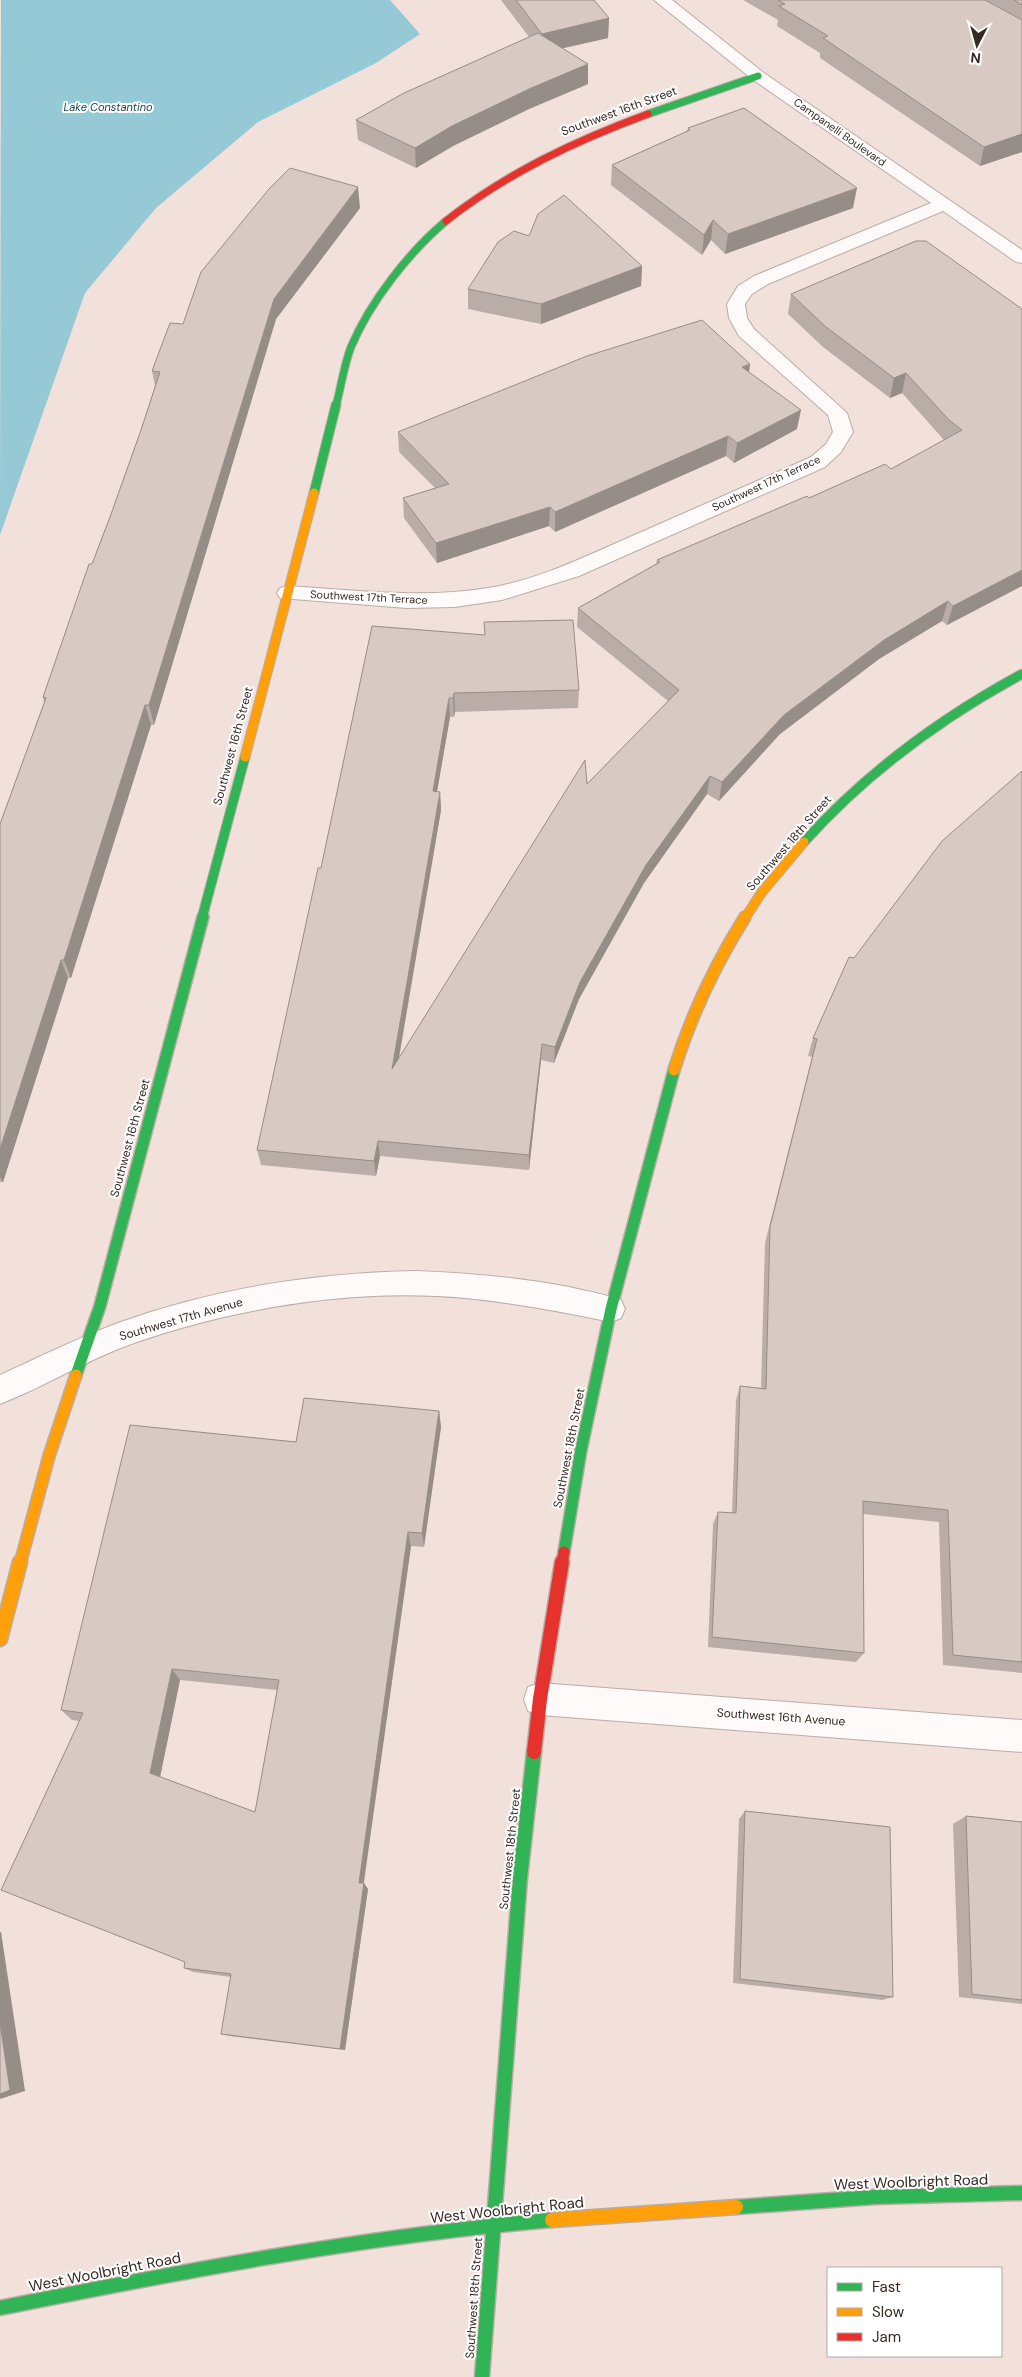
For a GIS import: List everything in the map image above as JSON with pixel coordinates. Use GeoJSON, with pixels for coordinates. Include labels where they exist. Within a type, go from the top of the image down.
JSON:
{"type":"FeatureCollection","features":[{"type":"Feature","properties":{"kind":"street","name":"Campanelli Boulevard"},"geometry":{"type":"LineString","coordinates":[[662,0],[758,76],[1022,258]]}},
{"type":"Feature","properties":{"kind":"street","name":"Southwest 16th Street"},"geometry":{"type":"LineString","coordinates":[[0,1639],[49,1456],[100,1306],[351,347],[365,316],[394,272],[418,245],[459,208],[506,175],[559,147],[616,124],[758,76]]}},
{"type":"Feature","properties":{"kind":"street","name":"Southwest 17th Terrace"},"geometry":{"type":"LineString","coordinates":[[288,593],[413,601],[447,600],[480,597],[533,584],[571,571],[818,462],[834,448],[843,432],[837,414],[746,332],[738,318],[736,304],[745,290],[761,280],[945,204]]}},
{"type":"Feature","properties":{"kind":"street","name":"Southwest 18th Street"},"geometry":{"type":"LineString","coordinates":[[482,2377],[520,1878],[540,1699],[581,1450],[611,1309],[684,1034],[729,944],[763,891],[823,820],[867,778],[914,740],[989,691],[1022,674]]}},
{"type":"Feature","properties":{"kind":"street","name":"Southwest 17th Avenue"},"geometry":{"type":"LineString","coordinates":[[0,1390],[85,1350],[134,1330],[228,1304],[322,1288],[417,1283],[510,1290],[611,1309]]}},
{"type":"Feature","properties":{"kind":"street","name":"Southwest 16th Avenue"},"geometry":{"type":"LineString","coordinates":[[540,1699],[1022,1736]]}},
{"type":"Feature","properties":{"kind":"street","name":"West Woolbright Road"},"geometry":{"type":"LineString","coordinates":[[0,2308],[117,2284],[299,2253],[494,2224],[875,2197],[1022,2193]]}},
{"type":"Feature","properties":{"kind":"water","name":"Lake Constantino"},"geometry":{"type":"Polygon","coordinates":[[[1,0],[390,0],[420,34],[376,63],[258,122],[156,208],[85,293],[0,535],[1,0]]]}},
{"type":"Feature","properties":{"kind":"building"},"geometry":{"type":"Polygon","coordinates":[[[516,0],[594,0],[609,18],[542,34],[516,0]]]}},
{"type":"Feature","properties":{"kind":"building"},"geometry":{"type":"Polygon","coordinates":[[[778,0],[985,0],[1022,20],[1022,134],[984,147],[823,38],[828,36],[779,6],[785,4],[778,0]]]}},
{"type":"Feature","properties":{"kind":"building"},"geometry":{"type":"Polygon","coordinates":[[[1014,0],[1022,0],[1022,5],[1014,0]]]}},
{"type":"Feature","properties":{"kind":"building"},"geometry":{"type":"Polygon","coordinates":[[[538,33],[588,64],[529,89],[452,126],[415,148],[356,120],[404,93],[538,33]]]}},
{"type":"Feature","properties":{"kind":"building"},"geometry":{"type":"Polygon","coordinates":[[[744,108],[857,188],[728,234],[713,220],[704,235],[612,165],[690,130],[688,128],[744,108]]]}},
{"type":"Feature","properties":{"kind":"building"},"geometry":{"type":"Polygon","coordinates":[[[290,168],[358,187],[274,299],[149,705],[145,705],[64,960],[61,960],[0,1149],[0,824],[46,698],[43,697],[89,564],[92,564],[141,430],[160,372],[152,371],[170,323],[183,324],[201,272],[269,189],[290,168]]]}},
{"type":"Feature","properties":{"kind":"building"},"geometry":{"type":"Polygon","coordinates":[[[564,195],[642,266],[541,304],[468,289],[498,242],[514,231],[529,236],[538,214],[564,195]]]}},
{"type":"Feature","properties":{"kind":"building"},"geometry":{"type":"Polygon","coordinates":[[[916,241],[926,241],[1022,309],[1022,570],[953,606],[948,601],[884,640],[784,715],[722,782],[710,776],[646,865],[580,982],[555,1047],[542,1044],[529,1155],[378,1141],[374,1161],[257,1150],[318,868],[321,868],[372,626],[485,635],[484,622],[573,620],[579,690],[454,693],[453,698],[449,698],[433,791],[440,792],[392,1069],[585,760],[587,784],[679,690],[578,608],[660,562],[657,560],[807,496],[809,498],[885,464],[891,469],[962,430],[949,420],[906,373],[894,378],[826,327],[791,294],[916,241]]]}},
{"type":"Feature","properties":{"kind":"building"},"geometry":{"type":"Polygon","coordinates":[[[702,320],[750,364],[742,367],[801,410],[737,443],[728,436],[555,512],[550,507],[436,543],[403,498],[449,484],[398,432],[587,356],[702,320]]]}},
{"type":"Feature","properties":{"kind":"building"},"geometry":{"type":"Polygon","coordinates":[[[1022,771],[1022,1662],[953,1655],[948,1510],[863,1501],[864,1653],[712,1637],[718,1512],[736,1513],[740,1386],[766,1389],[770,1227],[817,1039],[813,1038],[849,957],[854,958],[942,841],[1022,771]]]}},
{"type":"Feature","properties":{"kind":"building"},"geometry":{"type":"Polygon","coordinates":[[[304,1398],[439,1411],[422,1533],[408,1532],[359,1883],[364,1883],[340,2049],[221,2034],[231,1974],[184,1968],[185,1962],[1,1890],[83,1713],[61,1710],[130,1425],[296,1442],[304,1398]],[[172,1669],[150,1773],[255,1812],[279,1680],[172,1669]]]}},
{"type":"Feature","properties":{"kind":"building"},"geometry":{"type":"Polygon","coordinates":[[[745,1811],[890,1827],[893,1997],[740,1979],[745,1811]]]}},
{"type":"Feature","properties":{"kind":"building"},"geometry":{"type":"Polygon","coordinates":[[[966,1816],[1022,1822],[1022,2000],[972,1994],[966,1816]]]}},
{"type":"Feature","properties":{"kind":"building"},"geometry":{"type":"Polygon","coordinates":[[[0,2023],[10,2090],[0,2094],[0,2023]]]}},
{"type":"Feature","properties":{"kind":"traffic: fast"},"geometry":{"type":"LineString","coordinates":[[648,114],[758,76]]}},
{"type":"Feature","properties":{"kind":"traffic: fast"},"geometry":{"type":"LineString","coordinates":[[314,493],[351,347],[385,287],[426,238],[446,221]]}},
{"type":"Feature","properties":{"kind":"traffic: fast"},"geometry":{"type":"LineString","coordinates":[[804,842],[852,792],[905,748],[962,708],[1022,674]]}},
{"type":"Feature","properties":{"kind":"traffic: fast"},"geometry":{"type":"LineString","coordinates":[[76,1375],[100,1306],[245,757]]}},
{"type":"Feature","properties":{"kind":"traffic: fast"},"geometry":{"type":"LineString","coordinates":[[564,1552],[581,1450],[611,1309],[674,1070]]}},
{"type":"Feature","properties":{"kind":"traffic: fast"},"geometry":{"type":"LineString","coordinates":[[482,2377],[520,1878],[534,1752]]}},
{"type":"Feature","properties":{"kind":"traffic: fast"},"geometry":{"type":"LineString","coordinates":[[736,2207],[875,2197],[1022,2193]]}},
{"type":"Feature","properties":{"kind":"traffic: fast"},"geometry":{"type":"LineString","coordinates":[[0,2308],[136,2280],[275,2255],[414,2234],[552,2220]]}},
{"type":"Feature","properties":{"kind":"traffic: slow"},"geometry":{"type":"LineString","coordinates":[[245,757],[314,493]]}},
{"type":"Feature","properties":{"kind":"traffic: slow"},"geometry":{"type":"LineString","coordinates":[[674,1070],[690,1023],[722,955],[762,892],[804,842]]}},
{"type":"Feature","properties":{"kind":"traffic: slow"},"geometry":{"type":"LineString","coordinates":[[0,1639],[49,1456],[76,1375]]}},
{"type":"Feature","properties":{"kind":"traffic: slow"},"geometry":{"type":"LineString","coordinates":[[552,2220],[736,2207]]}},
{"type":"Feature","properties":{"kind":"traffic: jam"},"geometry":{"type":"LineString","coordinates":[[446,221],[492,187],[542,158],[648,114]]}},
{"type":"Feature","properties":{"kind":"traffic: jam"},"geometry":{"type":"LineString","coordinates":[[534,1752],[540,1699],[564,1552]]}}]}
